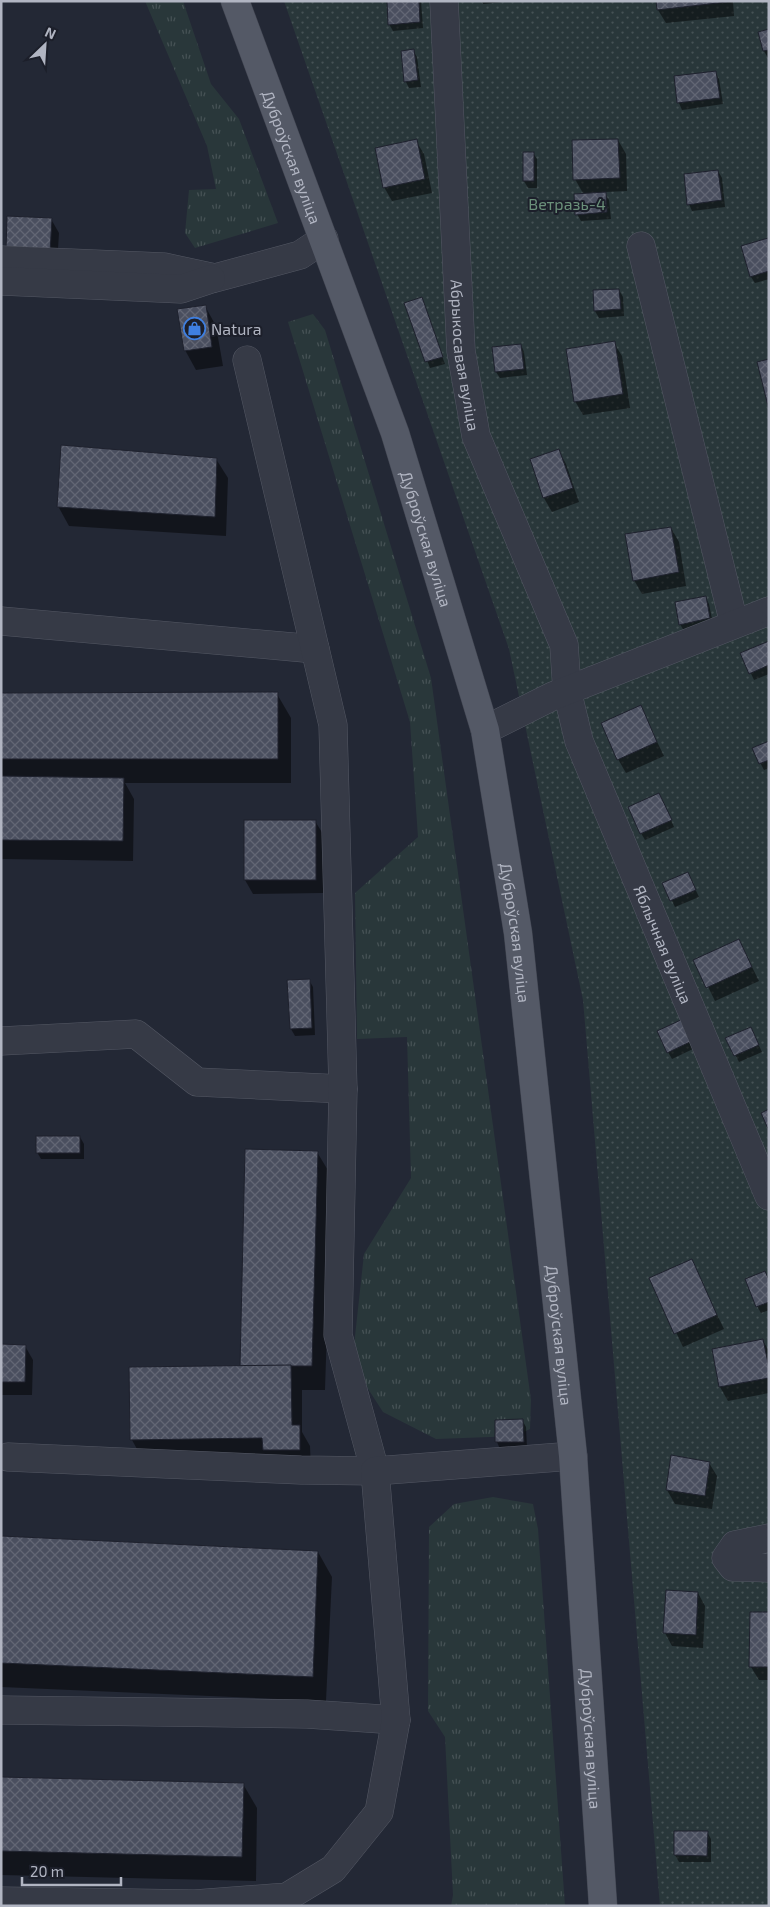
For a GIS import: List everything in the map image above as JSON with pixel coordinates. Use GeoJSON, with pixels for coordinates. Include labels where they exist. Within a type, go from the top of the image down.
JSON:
{"type":"FeatureCollection","features":[{"type":"Feature","properties":{"kind":"main road","name":"Дуброўская вуліца"},"geometry":{"type":"LineString","coordinates":[[234,1],[395,433],[485,730],[518,933],[573,1456],[603,1906]]}},
{"type":"Feature","properties":{"kind":"lane","name":"Абрыкосавая вуліца"},"geometry":{"type":"LineString","coordinates":[[444,1],[461,351],[472,417],[476,436],[564,645],[567,691]]}},
{"type":"Feature","properties":{"kind":"lane"},"geometry":{"type":"LineString","coordinates":[[1,281],[181,289],[300,255],[324,239]]}},
{"type":"Feature","properties":{"kind":"lane"},"geometry":{"type":"LineString","coordinates":[[641,246],[734,623]]}},
{"type":"Feature","properties":{"kind":"lane"},"geometry":{"type":"LineString","coordinates":[[1,260],[164,267],[215,278]]}},
{"type":"Feature","properties":{"kind":"lane"},"geometry":{"type":"LineString","coordinates":[[1,1901],[195,1904],[287,1897],[333,1869],[379,1812],[396,1720],[375,1471],[338,1335],[343,1089],[333,725],[247,360]]}},
{"type":"Feature","properties":{"kind":"lane"},"geometry":{"type":"LineString","coordinates":[[485,730],[553,696],[734,623],[769,611]]}},
{"type":"Feature","properties":{"kind":"lane"},"geometry":{"type":"LineString","coordinates":[[1,621],[315,648]]}},
{"type":"Feature","properties":{"kind":"lane","name":"Яблычная вуліца"},"geometry":{"type":"LineString","coordinates":[[567,691],[579,741],[769,1196]]}},
{"type":"Feature","properties":{"kind":"lane"},"geometry":{"type":"LineString","coordinates":[[1,1041],[136,1034],[197,1082],[343,1089]]}},
{"type":"Feature","properties":{"kind":"lane"},"geometry":{"type":"LineString","coordinates":[[8,1457],[301,1470],[375,1471],[573,1456]]}},
{"type":"Feature","properties":{"kind":"lane"},"geometry":{"type":"LineString","coordinates":[[769,1538],[735,1545],[726,1558],[733,1567],[769,1568]]}},
{"type":"Feature","properties":{"kind":"lane"},"geometry":{"type":"LineString","coordinates":[[1,1710],[307,1714],[396,1720]]}},
{"type":"Feature","properties":{"kind":"green space"},"geometry":{"type":"Polygon","coordinates":[[[145,1],[183,1],[211,84],[239,119],[278,223],[195,248],[185,233],[189,190],[216,189],[207,146],[145,1]]]}},
{"type":"Feature","properties":{"kind":"green space","name":"Ветразь-4"},"geometry":{"type":"Polygon","coordinates":[[[284,1],[769,1],[769,1906],[660,1906],[583,1000],[509,649],[284,1]]]}},
{"type":"Feature","properties":{"kind":"green space"},"geometry":{"type":"Polygon","coordinates":[[[313,314],[325,330],[431,678],[531,1400],[530,1429],[515,1436],[436,1439],[383,1412],[352,1364],[364,1254],[411,1178],[407,1037],[357,1039],[355,893],[418,837],[410,722],[288,322],[313,314]]]}},
{"type":"Feature","properties":{"kind":"green space"},"geometry":{"type":"Polygon","coordinates":[[[493,1497],[533,1504],[538,1529],[565,1906],[451,1906],[453,1895],[445,1737],[428,1711],[429,1527],[454,1504],[493,1497]]]}},
{"type":"Feature","properties":{"kind":"building"},"geometry":{"type":"Polygon","coordinates":[[[387,1],[419,1],[420,22],[388,25],[387,1]]]}},
{"type":"Feature","properties":{"kind":"building"},"geometry":{"type":"Polygon","coordinates":[[[656,1],[727,1],[727,2],[657,10],[656,1]]]}},
{"type":"Feature","properties":{"kind":"building"},"geometry":{"type":"Polygon","coordinates":[[[769,29],[769,50],[763,51],[758,32],[769,29]]]}},
{"type":"Feature","properties":{"kind":"building"},"geometry":{"type":"Polygon","coordinates":[[[414,49],[418,80],[404,82],[401,51],[414,49]]]}},
{"type":"Feature","properties":{"kind":"building"},"geometry":{"type":"Polygon","coordinates":[[[716,71],[720,98],[677,103],[674,76],[716,71]]]}},
{"type":"Feature","properties":{"kind":"building"},"geometry":{"type":"Polygon","coordinates":[[[417,139],[425,179],[383,188],[375,148],[417,139]]]}},
{"type":"Feature","properties":{"kind":"building"},"geometry":{"type":"Polygon","coordinates":[[[618,139],[620,178],[573,180],[572,140],[618,139]]]}},
{"type":"Feature","properties":{"kind":"building"},"geometry":{"type":"Polygon","coordinates":[[[523,152],[534,152],[534,181],[523,181],[523,152]]]}},
{"type":"Feature","properties":{"kind":"building"},"geometry":{"type":"Polygon","coordinates":[[[718,170],[722,200],[687,205],[684,174],[718,170]]]}},
{"type":"Feature","properties":{"kind":"building"},"geometry":{"type":"Polygon","coordinates":[[[606,192],[607,212],[575,215],[574,194],[606,192]]]}},
{"type":"Feature","properties":{"kind":"building"},"geometry":{"type":"Polygon","coordinates":[[[7,216],[52,218],[50,253],[6,250],[7,216]]]}},
{"type":"Feature","properties":{"kind":"building"},"geometry":{"type":"Polygon","coordinates":[[[768,238],[769,271],[750,277],[741,246],[768,238]]]}},
{"type":"Feature","properties":{"kind":"building"},"geometry":{"type":"Polygon","coordinates":[[[619,289],[621,309],[594,311],[593,290],[619,289]]]}},
{"type":"Feature","properties":{"kind":"building"},"geometry":{"type":"Polygon","coordinates":[[[422,297],[443,357],[425,362],[404,303],[422,297]]]}},
{"type":"Feature","properties":{"kind":"building","name":"Natura"},"geometry":{"type":"Polygon","coordinates":[[[206,305],[212,347],[184,351],[177,309],[206,305]]]}},
{"type":"Feature","properties":{"kind":"building"},"geometry":{"type":"Polygon","coordinates":[[[615,341],[623,394],[574,402],[566,349],[615,341]]]}},
{"type":"Feature","properties":{"kind":"building"},"geometry":{"type":"Polygon","coordinates":[[[521,344],[524,369],[495,372],[492,347],[521,344]]]}},
{"type":"Feature","properties":{"kind":"building"},"geometry":{"type":"Polygon","coordinates":[[[769,359],[769,410],[757,362],[769,359]]]}},
{"type":"Feature","properties":{"kind":"building"},"geometry":{"type":"Polygon","coordinates":[[[61,445],[217,458],[215,517],[57,507],[61,445]]]}},
{"type":"Feature","properties":{"kind":"building"},"geometry":{"type":"Polygon","coordinates":[[[559,449],[573,488],[543,498],[530,459],[559,449]]]}},
{"type":"Feature","properties":{"kind":"building"},"geometry":{"type":"Polygon","coordinates":[[[671,527],[679,572],[633,581],[625,534],[671,527]]]}},
{"type":"Feature","properties":{"kind":"building"},"geometry":{"type":"Polygon","coordinates":[[[706,596],[710,618],[679,625],[675,602],[706,596]]]}},
{"type":"Feature","properties":{"kind":"building"},"geometry":{"type":"Polygon","coordinates":[[[769,641],[769,665],[749,674],[740,653],[769,641]]]}},
{"type":"Feature","properties":{"kind":"building"},"geometry":{"type":"Polygon","coordinates":[[[278,692],[278,759],[1,759],[1,693],[278,692]]]}},
{"type":"Feature","properties":{"kind":"building"},"geometry":{"type":"Polygon","coordinates":[[[641,705],[657,742],[617,760],[601,723],[641,705]]]}},
{"type":"Feature","properties":{"kind":"building"},"geometry":{"type":"Polygon","coordinates":[[[769,741],[769,760],[759,764],[752,748],[769,741]]]}},
{"type":"Feature","properties":{"kind":"building"},"geometry":{"type":"Polygon","coordinates":[[[1,776],[124,778],[123,841],[1,840],[1,776]]]}},
{"type":"Feature","properties":{"kind":"building"},"geometry":{"type":"Polygon","coordinates":[[[659,793],[672,820],[640,834],[628,807],[659,793]]]}},
{"type":"Feature","properties":{"kind":"building"},"geometry":{"type":"Polygon","coordinates":[[[244,820],[316,820],[316,880],[244,880],[244,820]]]}},
{"type":"Feature","properties":{"kind":"building"},"geometry":{"type":"Polygon","coordinates":[[[688,872],[696,890],[670,901],[662,883],[688,872]]]}},
{"type":"Feature","properties":{"kind":"building"},"geometry":{"type":"Polygon","coordinates":[[[739,939],[752,967],[706,988],[693,960],[739,939]]]}},
{"type":"Feature","properties":{"kind":"building"},"geometry":{"type":"Polygon","coordinates":[[[310,979],[312,1028],[290,1029],[287,980],[310,979]]]}},
{"type":"Feature","properties":{"kind":"building"},"geometry":{"type":"Polygon","coordinates":[[[683,1019],[692,1041],[667,1053],[657,1031],[683,1019]]]}},
{"type":"Feature","properties":{"kind":"building"},"geometry":{"type":"Polygon","coordinates":[[[751,1027],[759,1045],[734,1056],[725,1038],[751,1027]]]}},
{"type":"Feature","properties":{"kind":"building"},"geometry":{"type":"Polygon","coordinates":[[[769,1109],[769,1131],[761,1113],[769,1109]]]}},
{"type":"Feature","properties":{"kind":"building"},"geometry":{"type":"Polygon","coordinates":[[[36,1136],[80,1136],[80,1153],[36,1153],[36,1136]]]}},
{"type":"Feature","properties":{"kind":"building"},"geometry":{"type":"Polygon","coordinates":[[[245,1149],[318,1151],[312,1366],[240,1366],[245,1149]]]}},
{"type":"Feature","properties":{"kind":"building"},"geometry":{"type":"Polygon","coordinates":[[[692,1259],[717,1315],[674,1334],[649,1278],[692,1259]]]}},
{"type":"Feature","properties":{"kind":"building"},"geometry":{"type":"Polygon","coordinates":[[[765,1271],[769,1280],[769,1302],[756,1307],[745,1279],[765,1271]]]}},
{"type":"Feature","properties":{"kind":"building"},"geometry":{"type":"Polygon","coordinates":[[[763,1339],[769,1368],[769,1378],[719,1387],[712,1349],[763,1339]]]}},
{"type":"Feature","properties":{"kind":"building"},"geometry":{"type":"Polygon","coordinates":[[[1,1344],[26,1345],[25,1382],[1,1382],[1,1344]]]}},
{"type":"Feature","properties":{"kind":"building"},"geometry":{"type":"Polygon","coordinates":[[[291,1365],[292,1425],[300,1425],[300,1450],[263,1450],[262,1438],[130,1440],[129,1367],[291,1365]]]}},
{"type":"Feature","properties":{"kind":"building"},"geometry":{"type":"Polygon","coordinates":[[[523,1419],[524,1442],[495,1442],[495,1420],[523,1419]]]}},
{"type":"Feature","properties":{"kind":"building"},"geometry":{"type":"Polygon","coordinates":[[[671,1455],[710,1462],[705,1496],[666,1490],[671,1455]]]}},
{"type":"Feature","properties":{"kind":"building"},"geometry":{"type":"Polygon","coordinates":[[[1,1536],[318,1551],[313,1677],[1,1663],[1,1536]]]}},
{"type":"Feature","properties":{"kind":"building"},"geometry":{"type":"Polygon","coordinates":[[[666,1590],[698,1592],[696,1635],[663,1633],[666,1590]]]}},
{"type":"Feature","properties":{"kind":"building"},"geometry":{"type":"Polygon","coordinates":[[[750,1612],[769,1612],[769,1667],[749,1667],[750,1612]]]}},
{"type":"Feature","properties":{"kind":"building"},"geometry":{"type":"Polygon","coordinates":[[[1,1777],[244,1783],[242,1857],[1,1851],[1,1777]]]}},
{"type":"Feature","properties":{"kind":"building"},"geometry":{"type":"Polygon","coordinates":[[[674,1831],[708,1831],[707,1856],[674,1855],[674,1831]]]}},
{"type":"Feature","properties":{"kind":"place","name":"Natura"},"geometry":{"type":"Point","coordinates":[195,328]}}]}
